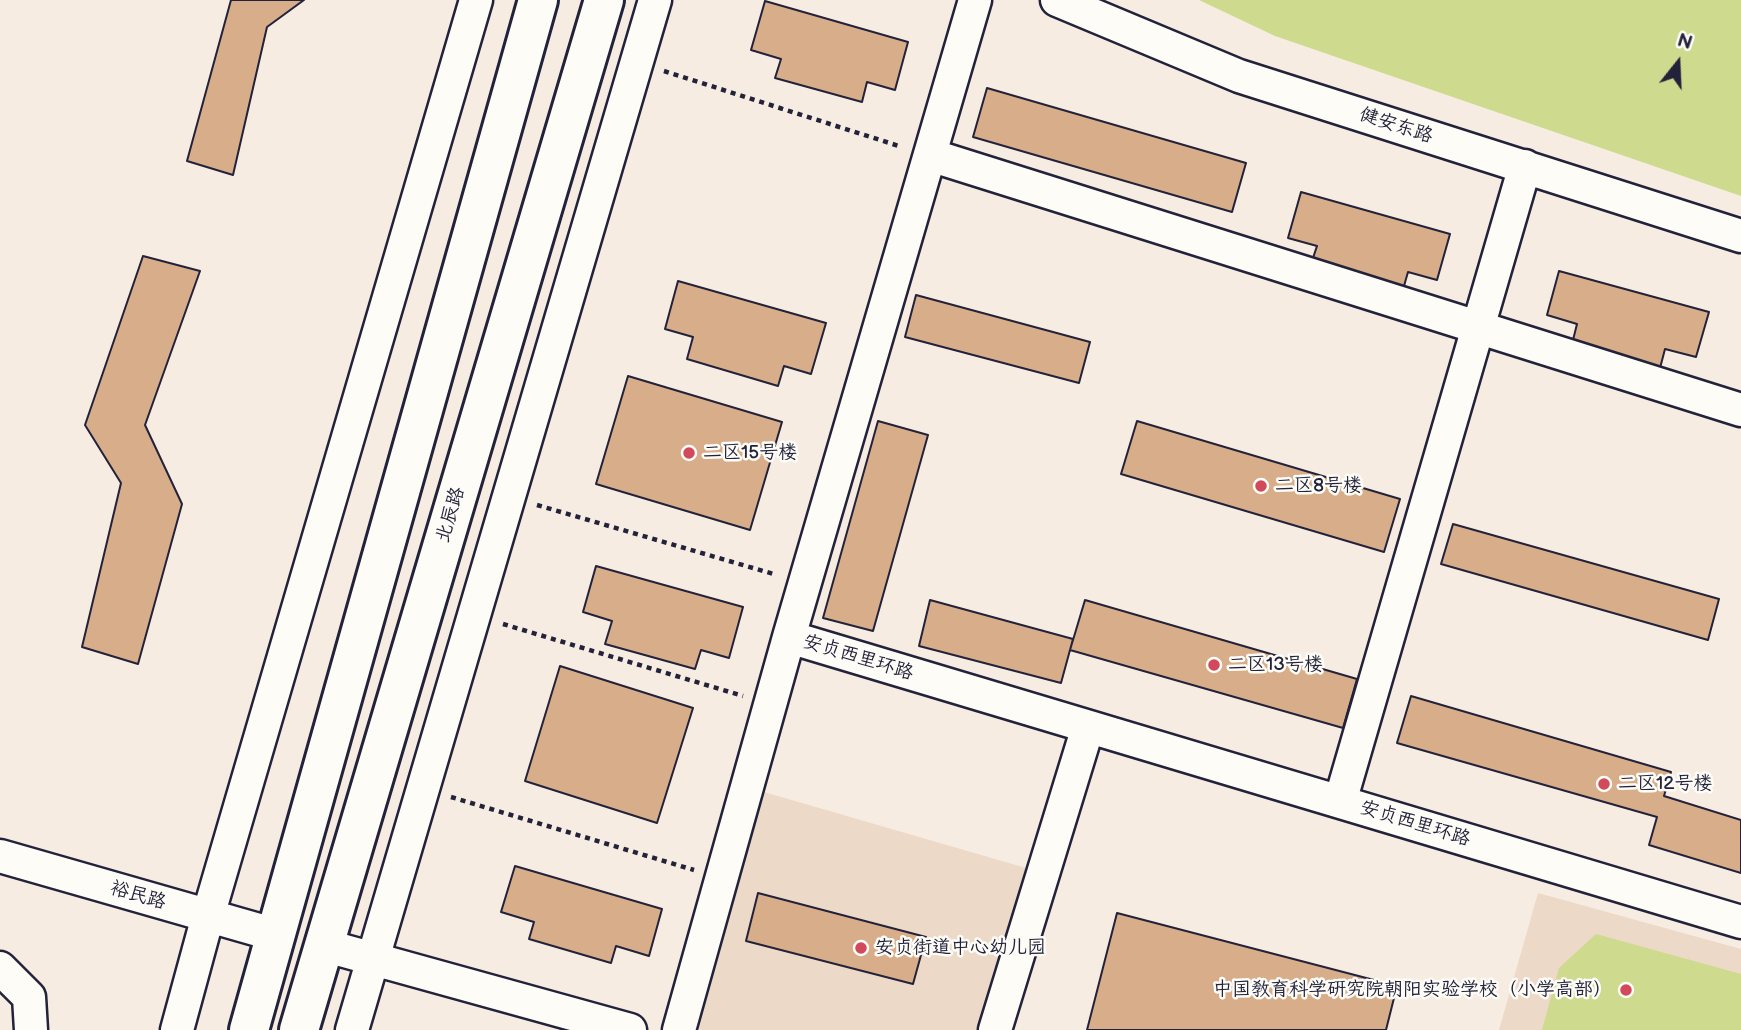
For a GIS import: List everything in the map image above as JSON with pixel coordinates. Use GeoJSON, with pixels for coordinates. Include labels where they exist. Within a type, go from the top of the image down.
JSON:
{"type":"FeatureCollection","features":[{"type":"Feature","properties":{"kind":"main road"},"geometry":{"type":"LineString","coordinates":[[249,1030],[538,0]]}},
{"type":"Feature","properties":{"kind":"main road","name":"北辰路"},"geometry":{"type":"LineString","coordinates":[[299,1030],[604,0]]}},
{"type":"Feature","properties":{"kind":"street"},"geometry":{"type":"LineString","coordinates":[[177,1030],[476,0]]}},
{"type":"Feature","properties":{"kind":"street"},"geometry":{"type":"LineString","coordinates":[[352,1030],[421,788],[655,0]]}},
{"type":"Feature","properties":{"kind":"street"},"geometry":{"type":"LineString","coordinates":[[680,1030],[789,637],[975,0]]}},
{"type":"Feature","properties":{"kind":"street","name":"健安东路"},"geometry":{"type":"LineString","coordinates":[[1056,0],[1239,76],[1741,236]]}},
{"type":"Feature","properties":{"kind":"street"},"geometry":{"type":"LineString","coordinates":[[930,155],[1741,411]]}},
{"type":"Feature","properties":{"kind":"street"},"geometry":{"type":"LineString","coordinates":[[1340,802],[1525,166]]}},
{"type":"Feature","properties":{"kind":"street","name":"安贞西里环路"},"geometry":{"type":"LineString","coordinates":[[789,637],[1741,922]]}},
{"type":"Feature","properties":{"kind":"street"},"geometry":{"type":"LineString","coordinates":[[995,1030],[1088,727]]}},
{"type":"Feature","properties":{"kind":"street","name":"裕民路"},"geometry":{"type":"LineString","coordinates":[[0,856],[276,935]]}},
{"type":"Feature","properties":{"kind":"street"},"geometry":{"type":"LineString","coordinates":[[323,945],[630,1030]]}},
{"type":"Feature","properties":{"kind":"street"},"geometry":{"type":"LineString","coordinates":[[0,968],[29,998],[31,1030]]}},
{"type":"Feature","properties":{"kind":"path"},"geometry":{"type":"LineString","coordinates":[[636,63],[930,155]]}},
{"type":"Feature","properties":{"kind":"path"},"geometry":{"type":"LineString","coordinates":[[508,497],[805,584]]}},
{"type":"Feature","properties":{"kind":"path"},"geometry":{"type":"LineString","coordinates":[[473,615],[771,704]]}},
{"type":"Feature","properties":{"kind":"path"},"geometry":{"type":"LineString","coordinates":[[421,788],[722,878]]}},
{"type":"Feature","properties":{"kind":"shaded area","name":"安贞街道中心幼儿园"},"geometry":{"type":"Polygon","coordinates":[[[764,792],[1026,868],[980,1030],[696,1028],[764,792]]]}},
{"type":"Feature","properties":{"kind":"shaded area","name":"中国教育科学研究院朝阳实验学校（小学高部）"},"geometry":{"type":"Polygon","coordinates":[[[1538,893],[1741,949],[1741,1030],[1499,1030],[1538,893]]]}},
{"type":"Feature","properties":{"kind":"green space"},"geometry":{"type":"Polygon","coordinates":[[[1199,0],[1741,0],[1741,196],[1275,36],[1199,0]]]}},
{"type":"Feature","properties":{"kind":"green space"},"geometry":{"type":"Polygon","coordinates":[[[1596,934],[1741,974],[1741,1030],[1542,1030],[1559,968],[1596,934]]]}},
{"type":"Feature","properties":{"kind":"building"},"geometry":{"type":"Polygon","coordinates":[[[231,0],[304,0],[267,27],[233,175],[187,161],[231,0]]]}},
{"type":"Feature","properties":{"kind":"building"},"geometry":{"type":"Polygon","coordinates":[[[765,1],[908,42],[895,90],[867,82],[862,102],[775,78],[781,59],[751,50],[765,1]]]}},
{"type":"Feature","properties":{"kind":"building"},"geometry":{"type":"Polygon","coordinates":[[[987,88],[1246,163],[1232,212],[973,137],[987,88]]]}},
{"type":"Feature","properties":{"kind":"building"},"geometry":{"type":"Polygon","coordinates":[[[1301,192],[1450,234],[1437,280],[1408,272],[1402,293],[1310,267],[1317,246],[1288,238],[1301,192]]]}},
{"type":"Feature","properties":{"kind":"building"},"geometry":{"type":"Polygon","coordinates":[[[143,256],[200,271],[145,425],[182,504],[138,664],[82,647],[121,483],[85,425],[143,256]]]}},
{"type":"Feature","properties":{"kind":"building"},"geometry":{"type":"Polygon","coordinates":[[[1559,271],[1709,312],[1696,357],[1665,349],[1659,372],[1571,348],[1577,324],[1547,315],[1559,271]]]}},
{"type":"Feature","properties":{"kind":"building"},"geometry":{"type":"Polygon","coordinates":[[[678,281],[826,323],[811,374],[784,366],[778,386],[687,359],[693,337],[665,329],[678,281]]]}},
{"type":"Feature","properties":{"kind":"building"},"geometry":{"type":"Polygon","coordinates":[[[916,295],[1090,342],[1079,383],[905,337],[916,295]]]}},
{"type":"Feature","properties":{"kind":"building","name":"二区15号楼"},"geometry":{"type":"Polygon","coordinates":[[[628,376],[782,422],[750,530],[596,484],[628,376]]]}},
{"type":"Feature","properties":{"kind":"building"},"geometry":{"type":"Polygon","coordinates":[[[878,421],[928,435],[873,631],[823,618],[878,421]]]}},
{"type":"Feature","properties":{"kind":"building","name":"二区8号楼"},"geometry":{"type":"Polygon","coordinates":[[[1137,421],[1400,499],[1384,552],[1121,474],[1137,421]]]}},
{"type":"Feature","properties":{"kind":"building"},"geometry":{"type":"Polygon","coordinates":[[[1453,524],[1719,599],[1708,640],[1441,564],[1453,524]]]}},
{"type":"Feature","properties":{"kind":"building"},"geometry":{"type":"Polygon","coordinates":[[[596,566],[743,607],[729,658],[701,650],[695,669],[605,644],[612,621],[583,612],[596,566]]]}},
{"type":"Feature","properties":{"kind":"building"},"geometry":{"type":"Polygon","coordinates":[[[930,600],[1073,639],[1061,683],[919,646],[930,600]]]}},
{"type":"Feature","properties":{"kind":"building","name":"二区13号楼"},"geometry":{"type":"Polygon","coordinates":[[[1085,600],[1357,679],[1343,728],[1070,650],[1085,600]]]}},
{"type":"Feature","properties":{"kind":"building"},"geometry":{"type":"Polygon","coordinates":[[[560,666],[693,708],[657,823],[525,781],[560,666]]]}},
{"type":"Feature","properties":{"kind":"building","name":"二区12号楼"},"geometry":{"type":"Polygon","coordinates":[[[1411,696],[1671,772],[1664,796],[1741,820],[1741,873],[1649,845],[1657,817],[1397,743],[1411,696]]]}},
{"type":"Feature","properties":{"kind":"building"},"geometry":{"type":"Polygon","coordinates":[[[515,866],[662,909],[649,956],[616,946],[611,963],[529,939],[534,922],[501,912],[515,866]]]}},
{"type":"Feature","properties":{"kind":"building"},"geometry":{"type":"Polygon","coordinates":[[[758,893],[926,937],[913,984],[746,941],[758,893]]]}},
{"type":"Feature","properties":{"kind":"building"},"geometry":{"type":"Polygon","coordinates":[[[1117,913],[1397,986],[1386,1030],[1087,1030],[1117,913]]]}},
{"type":"Feature","properties":{"kind":"place","name":"二区15号楼"},"geometry":{"type":"Point","coordinates":[689,453]}},
{"type":"Feature","properties":{"kind":"place","name":"二区8号楼"},"geometry":{"type":"Point","coordinates":[1261,486]}},
{"type":"Feature","properties":{"kind":"place","name":"二区13号楼"},"geometry":{"type":"Point","coordinates":[1214,665]}},
{"type":"Feature","properties":{"kind":"place","name":"二区12号楼"},"geometry":{"type":"Point","coordinates":[1604,784]}},
{"type":"Feature","properties":{"kind":"place","name":"安贞街道中心幼儿园"},"geometry":{"type":"Point","coordinates":[861,948]}},
{"type":"Feature","properties":{"kind":"place","name":"中国教育科学研究院朝阳实验学校（小学高部）"},"geometry":{"type":"Point","coordinates":[1626,990]}}]}
